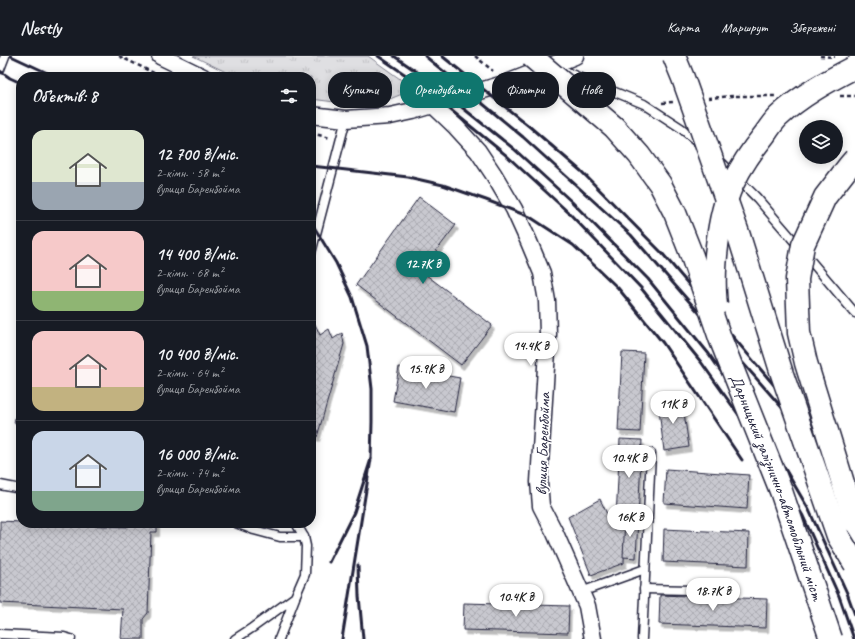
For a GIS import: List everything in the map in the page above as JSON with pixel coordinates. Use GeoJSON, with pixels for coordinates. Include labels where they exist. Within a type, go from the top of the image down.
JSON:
{"type":"FeatureCollection","features":[{"type":"Feature","properties":{"kind":"main road"},"geometry":{"type":"LineString","coordinates":[[531,56],[614,127],[639,155],[660,184],[675,213],[692,256],[720,338]]}},
{"type":"Feature","properties":{"kind":"main road"},"geometry":{"type":"LineString","coordinates":[[674,56],[739,236],[782,374],[838,536],[855,564]]}},
{"type":"Feature","properties":{"kind":"main road"},"geometry":{"type":"LineString","coordinates":[[720,338],[714,281],[719,233],[724,208],[731,186],[759,140],[778,117],[802,98],[829,80],[855,67]]}},
{"type":"Feature","properties":{"kind":"main road"},"geometry":{"type":"LineString","coordinates":[[855,159],[825,197],[803,245],[797,279],[800,333],[806,362],[855,522]]}},
{"type":"Feature","properties":{"kind":"main road","name":"Дарницький залізнично-автомобільний міст"},"geometry":{"type":"LineString","coordinates":[[720,338],[781,491],[831,639]]}},
{"type":"Feature","properties":{"kind":"street"},"geometry":{"type":"LineString","coordinates":[[160,56],[193,72]]}},
{"type":"Feature","properties":{"kind":"street"},"geometry":{"type":"LineString","coordinates":[[535,72],[575,56]]}},
{"type":"Feature","properties":{"kind":"street"},"geometry":{"type":"LineString","coordinates":[[316,116],[346,119],[390,116],[426,108]]}},
{"type":"Feature","properties":{"kind":"street","name":"вулиця Баренбойма"},"geometry":{"type":"LineString","coordinates":[[436,108],[478,151],[494,175],[514,209],[542,273],[547,301],[548,334],[539,482],[541,506],[588,606],[594,639]]}},
{"type":"Feature","properties":{"kind":"lane"},"geometry":{"type":"LineString","coordinates":[[0,69],[5,56]]}},
{"type":"Feature","properties":{"kind":"lane"},"geometry":{"type":"LineString","coordinates":[[551,66],[644,104],[681,128],[723,163],[757,198],[855,312]]}},
{"type":"Feature","properties":{"kind":"lane"},"geometry":{"type":"LineString","coordinates":[[316,234],[346,119]]}},
{"type":"Feature","properties":{"kind":"lane"},"geometry":{"type":"LineString","coordinates":[[642,639],[651,453]]}},
{"type":"Feature","properties":{"kind":"lane"},"geometry":{"type":"LineString","coordinates":[[0,485],[16,487]]}},
{"type":"Feature","properties":{"kind":"lane"},"geometry":{"type":"LineString","coordinates":[[249,528],[280,537],[304,537]]}},
{"type":"Feature","properties":{"kind":"lane"},"geometry":{"type":"LineString","coordinates":[[279,639],[305,574],[306,546],[304,537],[299,528]]}},
{"type":"Feature","properties":{"kind":"lane"},"geometry":{"type":"LineString","coordinates":[[581,592],[645,569]]}},
{"type":"Feature","properties":{"kind":"lane"},"geometry":{"type":"LineString","coordinates":[[644,589],[692,590]]}},
{"type":"Feature","properties":{"kind":"lane"},"geometry":{"type":"LineString","coordinates":[[234,639],[295,597]]}},
{"type":"Feature","properties":{"kind":"lane"},"geometry":{"type":"LineString","coordinates":[[0,634],[64,637],[71,639]]}},
{"type":"Feature","properties":{"kind":"path"},"geometry":{"type":"LineString","coordinates":[[118,56],[152,72]]}},
{"type":"Feature","properties":{"kind":"path"},"geometry":{"type":"LineString","coordinates":[[476,56],[494,72]]}},
{"type":"Feature","properties":{"kind":"path"},"geometry":{"type":"LineString","coordinates":[[703,99],[733,96],[778,96]]}},
{"type":"Feature","properties":{"kind":"path"},"geometry":{"type":"LineString","coordinates":[[840,96],[855,96]]}},
{"type":"Feature","properties":{"kind":"path"},"geometry":{"type":"LineString","coordinates":[[644,104],[674,102]]}},
{"type":"Feature","properties":{"kind":"path"},"geometry":{"type":"LineString","coordinates":[[316,134],[340,141]]}},
{"type":"Feature","properties":{"kind":"green space"},"geometry":{"type":"Polygon","coordinates":[[[193,56],[368,56],[390,72],[328,72],[328,101],[316,100],[316,72],[226,72],[193,56]]]}},
{"type":"Feature","properties":{"kind":"green space"},"geometry":{"type":"Polygon","coordinates":[[[392,73],[400,79],[400,95],[392,98],[392,73]]]}},
{"type":"Feature","properties":{"kind":"building"},"geometry":{"type":"Polygon","coordinates":[[[419,197],[456,225],[421,271],[492,325],[461,365],[356,285],[419,197]]]}},
{"type":"Feature","properties":{"kind":"building"},"geometry":{"type":"Polygon","coordinates":[[[316,326],[320,335],[329,329],[333,339],[342,333],[344,344],[317,437],[316,326]]]}},
{"type":"Feature","properties":{"kind":"building"},"geometry":{"type":"Polygon","coordinates":[[[622,352],[644,353],[640,432],[618,431],[622,352]]]}},
{"type":"Feature","properties":{"kind":"building"},"geometry":{"type":"Polygon","coordinates":[[[399,367],[460,378],[454,412],[393,401],[399,367]]]}},
{"type":"Feature","properties":{"kind":"building"},"geometry":{"type":"Polygon","coordinates":[[[682,399],[689,447],[664,451],[658,402],[682,399]]]}},
{"type":"Feature","properties":{"kind":"building"},"geometry":{"type":"Polygon","coordinates":[[[16,413],[16,424],[14,423],[16,413]]]}},
{"type":"Feature","properties":{"kind":"building"},"geometry":{"type":"Polygon","coordinates":[[[620,439],[642,440],[638,519],[616,518],[620,439]]]}},
{"type":"Feature","properties":{"kind":"building"},"geometry":{"type":"Polygon","coordinates":[[[666,469],[749,475],[747,509],[664,503],[666,469]]]}},
{"type":"Feature","properties":{"kind":"building"},"geometry":{"type":"Polygon","coordinates":[[[600,499],[614,529],[625,528],[624,563],[591,575],[568,517],[600,499]]]}},
{"type":"Feature","properties":{"kind":"building"},"geometry":{"type":"Polygon","coordinates":[[[625,518],[638,519],[636,558],[623,557],[625,518]]]}},
{"type":"Feature","properties":{"kind":"building"},"geometry":{"type":"Polygon","coordinates":[[[0,521],[16,522],[16,528],[157,528],[157,532],[151,532],[148,613],[143,619],[143,639],[121,639],[123,609],[0,603],[0,521]]]}},
{"type":"Feature","properties":{"kind":"building"},"geometry":{"type":"Polygon","coordinates":[[[664,529],[749,533],[748,566],[663,562],[664,529]]]}},
{"type":"Feature","properties":{"kind":"building"},"geometry":{"type":"Polygon","coordinates":[[[660,595],[767,599],[766,628],[659,624],[660,595]]]}},
{"type":"Feature","properties":{"kind":"building"},"geometry":{"type":"Polygon","coordinates":[[[464,603],[569,606],[568,633],[463,630],[464,603]]]}},
{"type":"Feature","properties":{"kind":"railway"},"geometry":{"type":"LineString","coordinates":[[11,56],[45,72]]}},
{"type":"Feature","properties":{"kind":"railway"},"geometry":{"type":"LineString","coordinates":[[378,56],[419,84],[507,156],[569,213],[641,288],[701,362],[768,456],[803,516],[839,596],[854,639]]}},
{"type":"Feature","properties":{"kind":"railway"},"geometry":{"type":"LineString","coordinates":[[394,56],[423,76],[514,149],[572,202],[648,279],[709,354],[774,450],[809,510],[847,593],[855,615]]}},
{"type":"Feature","properties":{"kind":"railway"},"geometry":{"type":"LineString","coordinates":[[425,56],[523,137],[631,235],[784,410],[826,469],[855,518]]}},
{"type":"Feature","properties":{"kind":"railway"},"geometry":{"type":"LineString","coordinates":[[442,56],[530,127],[581,171],[662,253],[790,404],[831,463],[855,501]]}},
{"type":"Feature","properties":{"kind":"railway"},"geometry":{"type":"LineString","coordinates":[[0,71],[16,81]]}},
{"type":"Feature","properties":{"kind":"railway"},"geometry":{"type":"LineString","coordinates":[[316,167],[408,177],[443,185],[530,217],[573,245],[618,288],[663,343],[742,460]]}},
{"type":"Feature","properties":{"kind":"railway"},"geometry":{"type":"LineString","coordinates":[[316,230],[336,263],[352,297],[367,346],[372,389],[371,459]]}},
{"type":"Feature","properties":{"kind":"railway"},"geometry":{"type":"LineString","coordinates":[[329,562],[354,512],[371,459],[342,639]]}},
{"type":"Feature","properties":{"kind":"railway"},"geometry":{"type":"LineString","coordinates":[[358,565],[363,639]]}}]}
